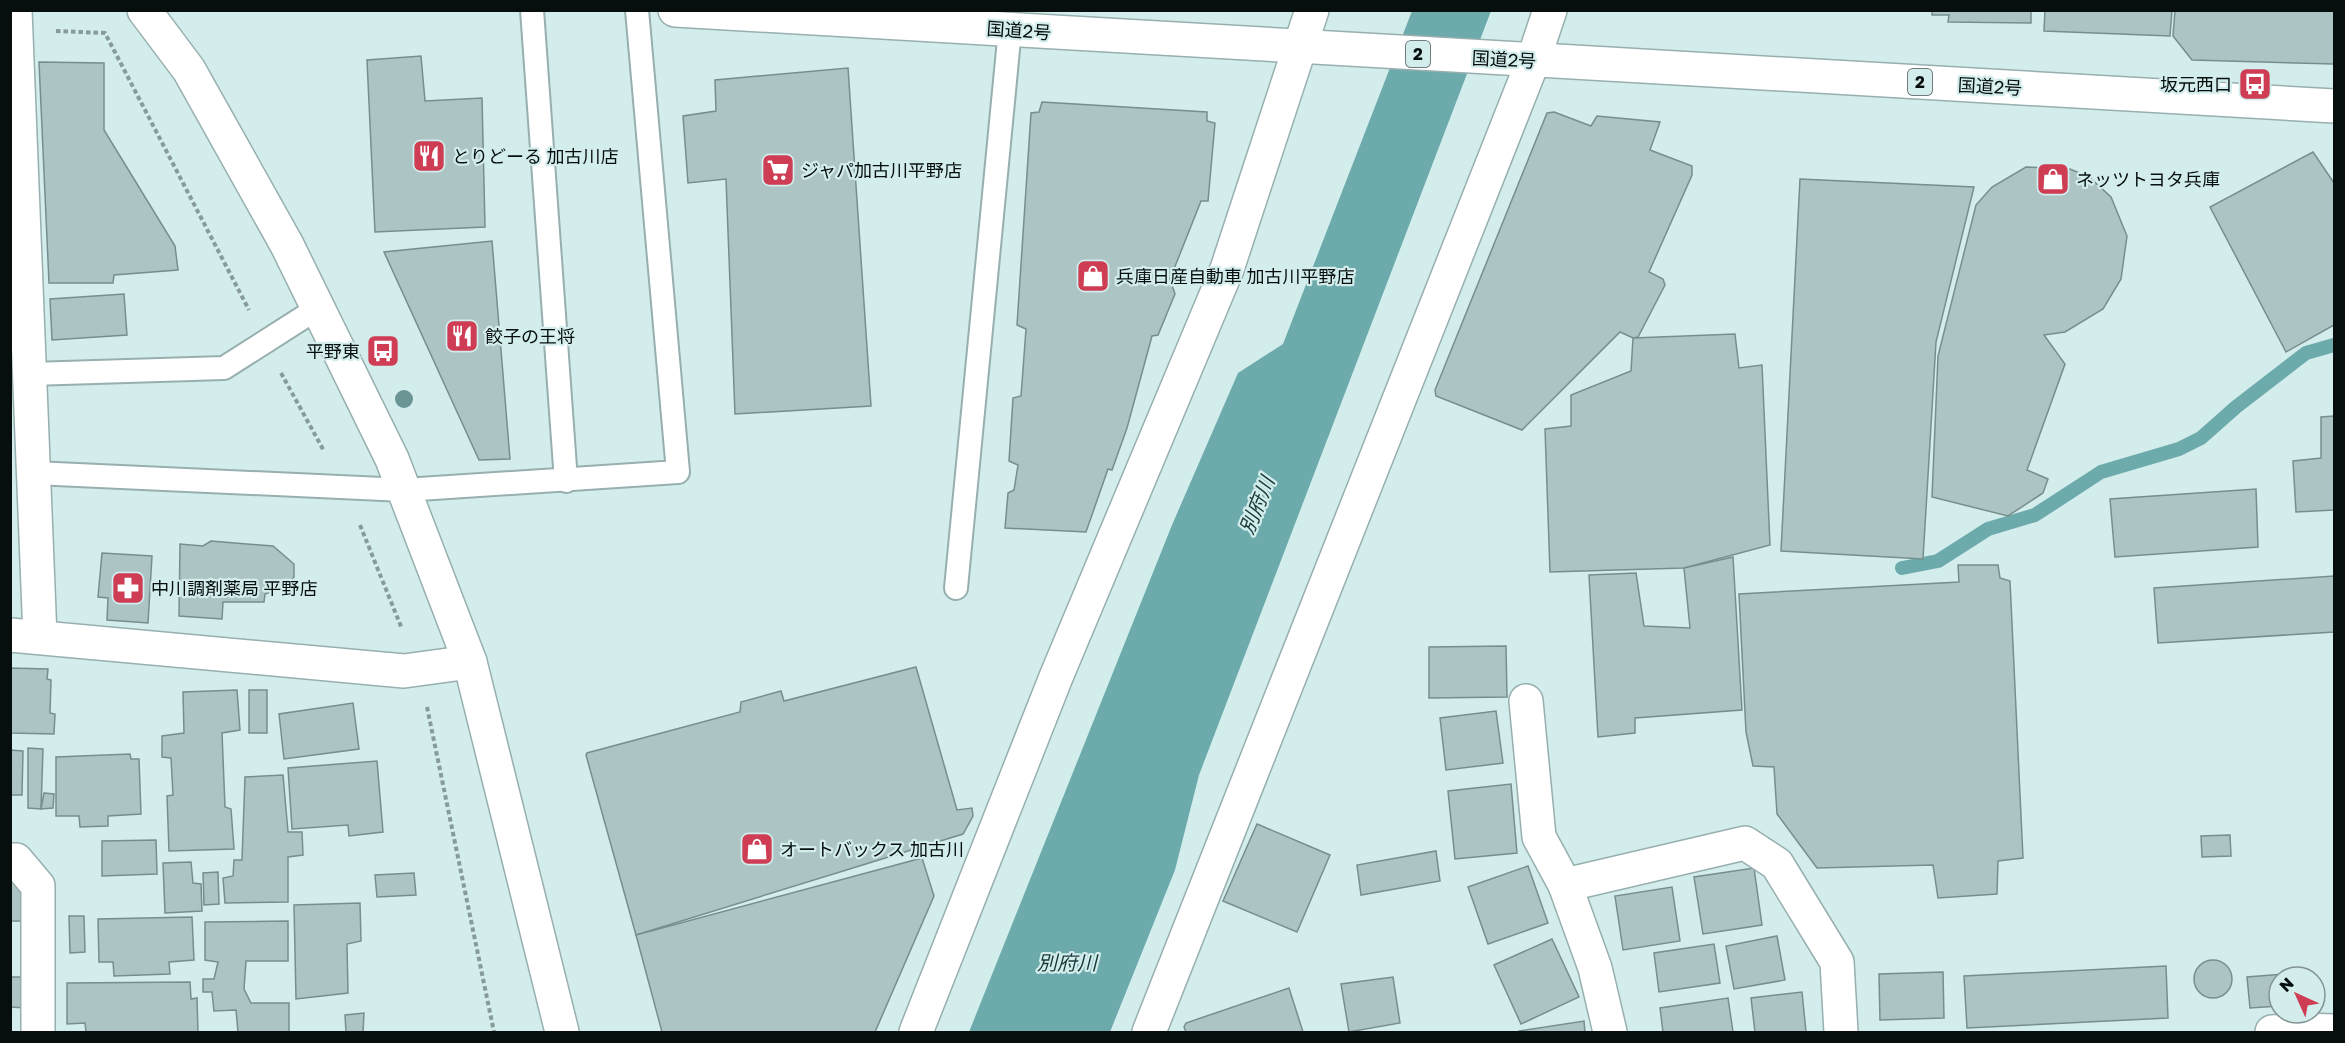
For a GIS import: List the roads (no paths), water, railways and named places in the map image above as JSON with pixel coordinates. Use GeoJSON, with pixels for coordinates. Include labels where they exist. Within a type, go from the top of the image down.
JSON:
{"type":"FeatureCollection","features":[{"type":"Feature","properties":{"kind":"main road"},"geometry":{"type":"LineString","coordinates":[[15,10],[19,306],[31,374],[34,472],[25,636],[404,671],[470,662]]}},
{"type":"Feature","properties":{"kind":"main road"},"geometry":{"type":"LineString","coordinates":[[144,10],[189,70],[287,245],[392,459],[470,662],[562,1032]]}},
{"type":"Feature","properties":{"kind":"main road","name":"国道2号"},"geometry":{"type":"LineString","coordinates":[[675,10],[794,19],[906,17],[1010,29],[2334,106]]}},
{"type":"Feature","properties":{"kind":"main road"},"geometry":{"type":"LineString","coordinates":[[916,1032],[1056,677],[1227,269],[1311,10]]}},
{"type":"Feature","properties":{"kind":"main road"},"geometry":{"type":"LineString","coordinates":[[1149,1032],[1520,60],[1550,10]]}},
{"type":"Feature","properties":{"kind":"main road"},"geometry":{"type":"LineString","coordinates":[[1526,701],[1539,837],[1565,885],[1595,968],[1610,1032]]}},
{"type":"Feature","properties":{"kind":"main road"},"geometry":{"type":"LineString","coordinates":[[1565,885],[1745,843],[1777,864],[1837,962],[1841,1032]]}},
{"type":"Feature","properties":{"kind":"main road"},"geometry":{"type":"LineString","coordinates":[[10,860],[16,860],[38,886],[38,1032]]}},
{"type":"Feature","properties":{"kind":"main road"},"geometry":{"type":"LineString","coordinates":[[2272,1032],[2334,1031]]}},
{"type":"Feature","properties":{"kind":"lane"},"geometry":{"type":"LineString","coordinates":[[532,10],[566,480]]}},
{"type":"Feature","properties":{"kind":"lane"},"geometry":{"type":"LineString","coordinates":[[34,472],[404,490],[678,472],[637,10]]}},
{"type":"Feature","properties":{"kind":"lane"},"geometry":{"type":"LineString","coordinates":[[956,588],[1010,29]]}},
{"type":"Feature","properties":{"kind":"lane"},"geometry":{"type":"LineString","coordinates":[[31,374],[224,368],[318,308]]}},
{"type":"Feature","properties":{"kind":"water","name":"別府川"},"geometry":{"type":"Polygon","coordinates":[[[1412,11],[1491,11],[1199,775],[1175,870],[1110,1032],[969,1032],[1172,525],[1238,373],[1283,344],[1412,11]]]}},
{"type":"Feature","properties":{"kind":"waterway"},"geometry":{"type":"LineString","coordinates":[[1902,568],[1938,561],[1988,529],[2035,515],[2101,472],[2179,449],[2201,438],[2236,407],[2306,353],[2334,345]]}},
{"type":"Feature","properties":{"kind":"place","name":"坂元西口"},"geometry":{"type":"Point","coordinates":[2255,84]}},
{"type":"Feature","properties":{"kind":"place","name":"とりどーる 加古川店"},"geometry":{"type":"Point","coordinates":[429,156]}},
{"type":"Feature","properties":{"kind":"place","name":"ジャパ加古川平野店"},"geometry":{"type":"Point","coordinates":[778,170]}},
{"type":"Feature","properties":{"kind":"place","name":"ネッツトヨタ兵庫"},"geometry":{"type":"Point","coordinates":[2053,179]}},
{"type":"Feature","properties":{"kind":"place","name":"兵庫日産自動車 加古川平野店"},"geometry":{"type":"Point","coordinates":[1093,276]}},
{"type":"Feature","properties":{"kind":"place","name":"餃子の王将"},"geometry":{"type":"Point","coordinates":[462,336]}},
{"type":"Feature","properties":{"kind":"place","name":"平野東"},"geometry":{"type":"Point","coordinates":[383,351]}},
{"type":"Feature","properties":{"kind":"place","name":"中川調剤薬局 平野店"},"geometry":{"type":"Point","coordinates":[128,588]}},
{"type":"Feature","properties":{"kind":"place","name":"オートバックス 加古川"},"geometry":{"type":"Point","coordinates":[757,849]}}]}
